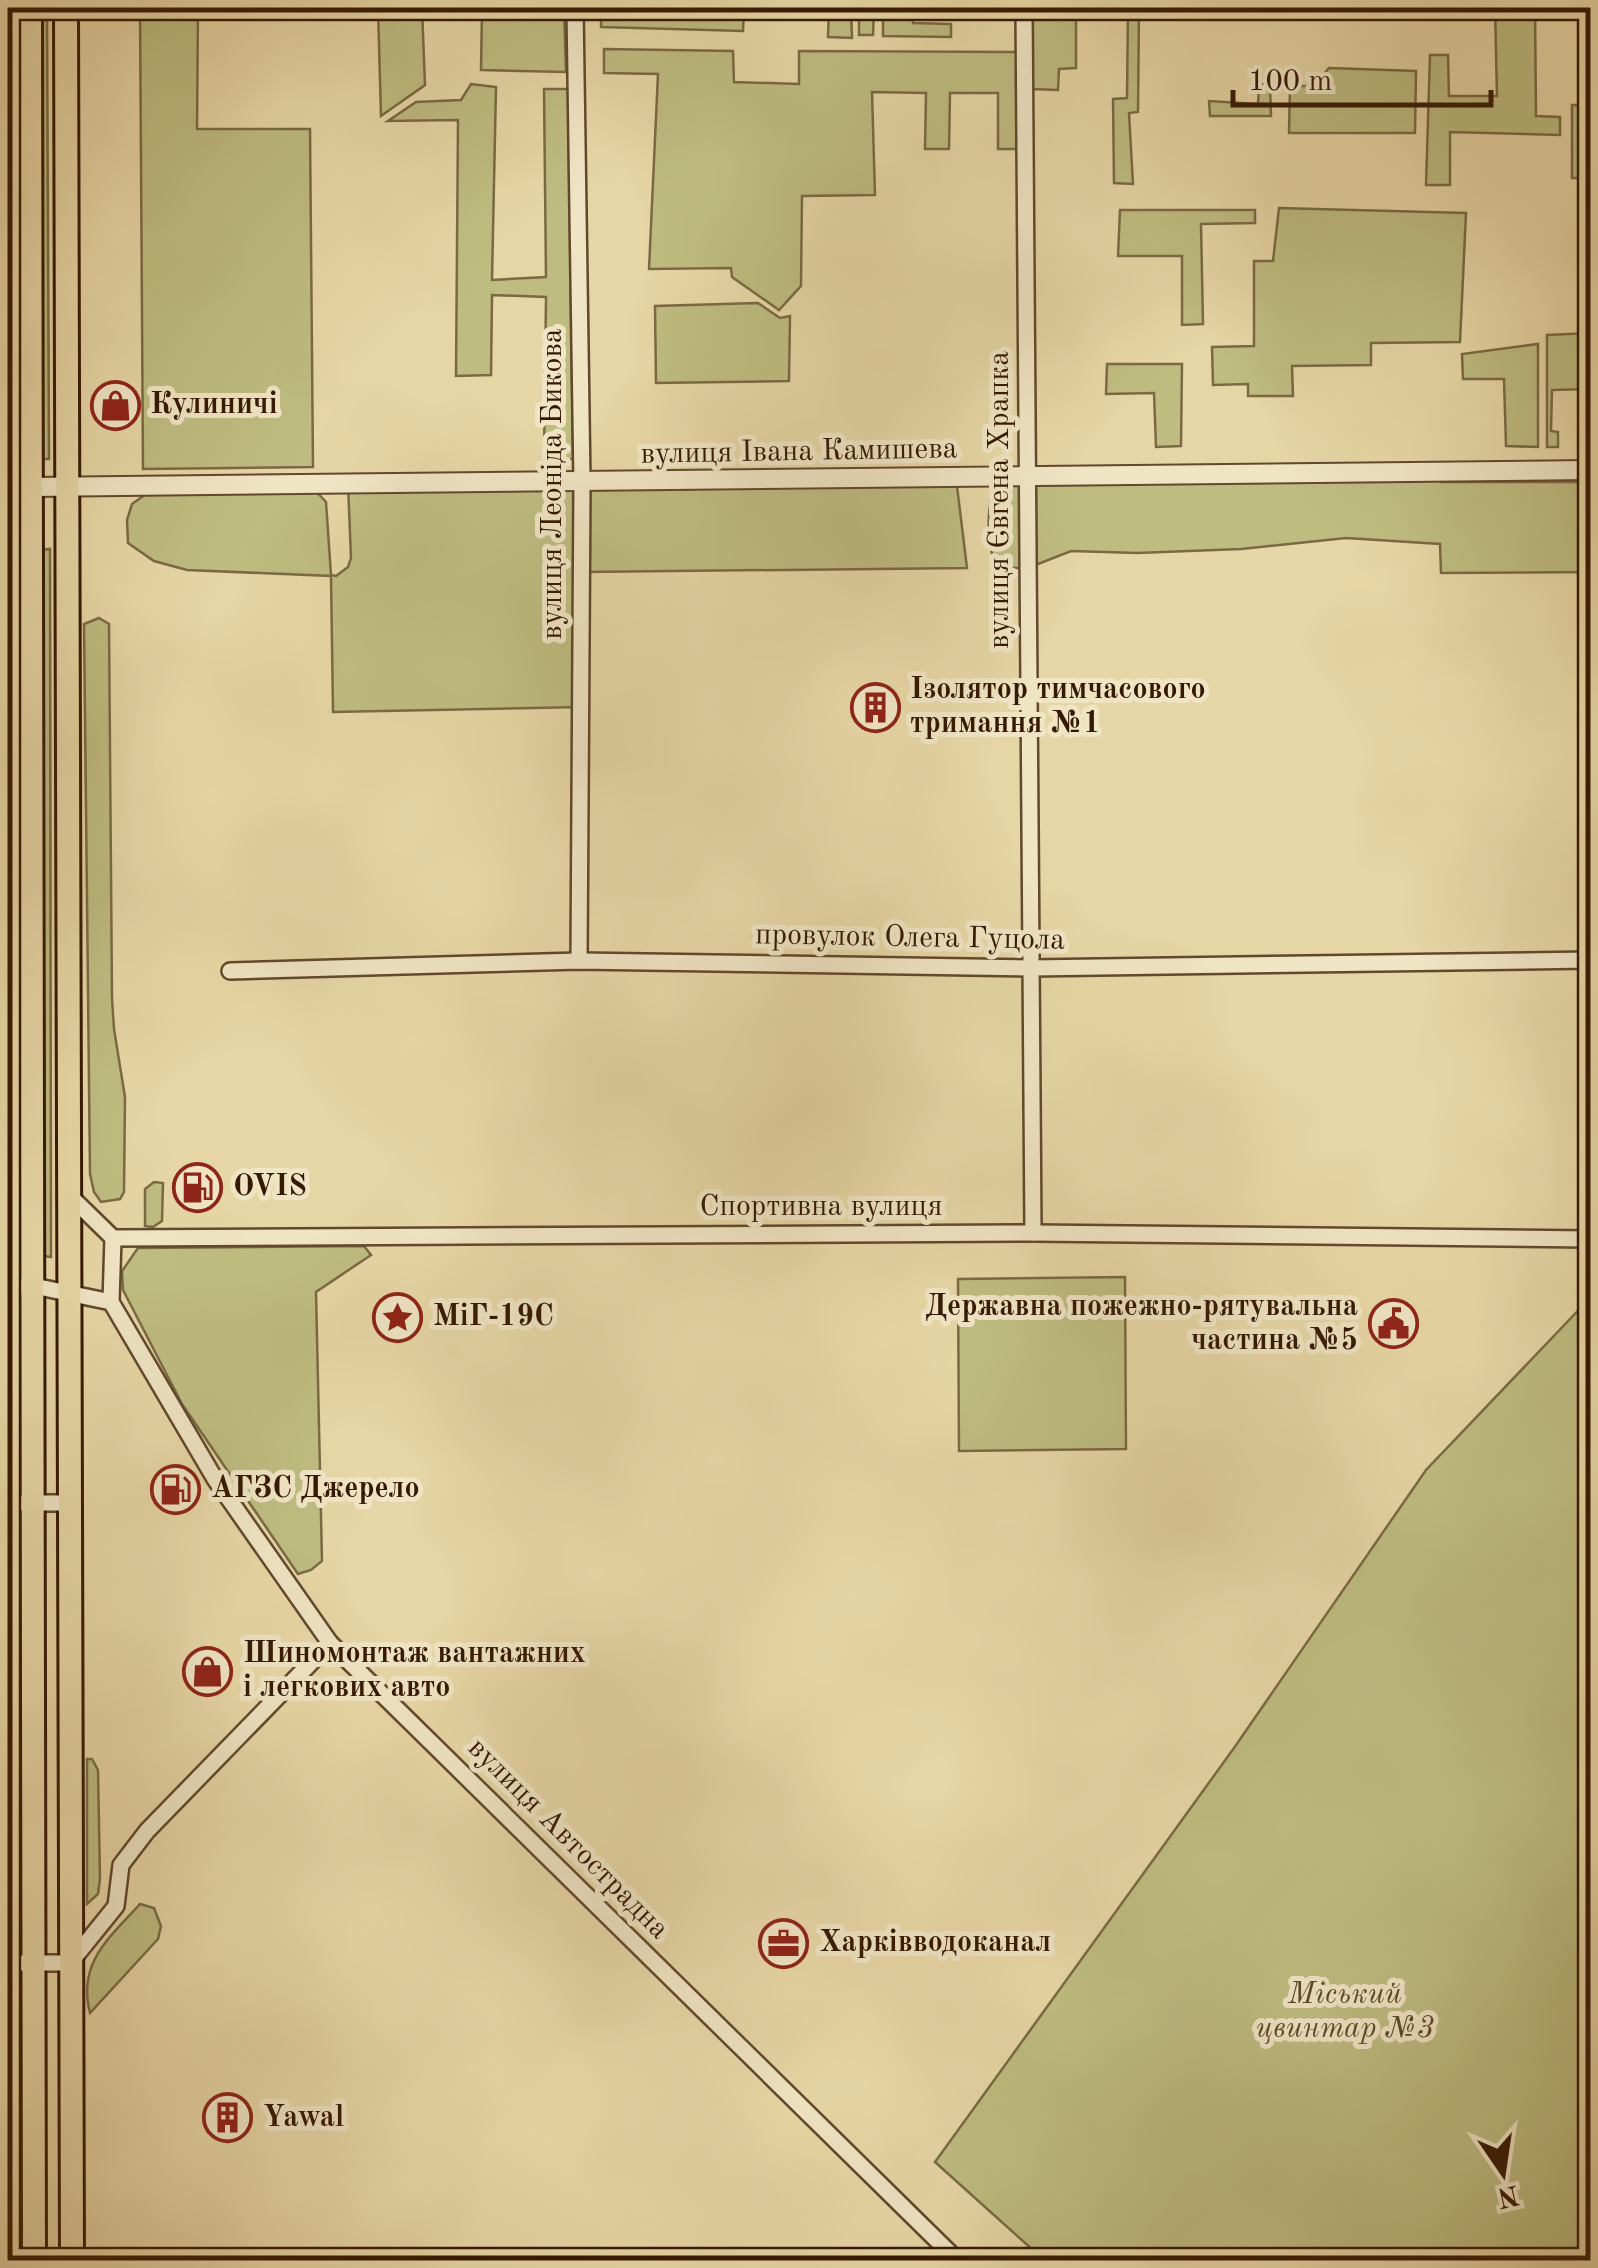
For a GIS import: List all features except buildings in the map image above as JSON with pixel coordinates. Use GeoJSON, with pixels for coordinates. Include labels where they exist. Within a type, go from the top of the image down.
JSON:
{"type":"FeatureCollection","features":[{"type":"Feature","properties":{"kind":"main road"},"geometry":{"type":"LineString","coordinates":[[30,8],[19,203],[32,487],[34,2260]]}},
{"type":"Feature","properties":{"kind":"main road"},"geometry":{"type":"LineString","coordinates":[[66,8],[72,2260]]}},
{"type":"Feature","properties":{"kind":"street","name":"вулиця Леоніда Бикова"},"geometry":{"type":"LineString","coordinates":[[575,8],[582,482],[579,961]]}},
{"type":"Feature","properties":{"kind":"street","name":"вулиця Євгена Храпка"},"geometry":{"type":"LineString","coordinates":[[1024,8],[1033,1233]]}},
{"type":"Feature","properties":{"kind":"street","name":"вулиця Івана Камишева"},"geometry":{"type":"LineString","coordinates":[[8,487],[1590,470]]}},
{"type":"Feature","properties":{"kind":"street"},"geometry":{"type":"LineString","coordinates":[[8,863],[33,863]]}},
{"type":"Feature","properties":{"kind":"street","name":"провулок Олега Гуцола"},"geometry":{"type":"LineString","coordinates":[[230,971],[579,961],[1031,968],[1590,960]]}},
{"type":"Feature","properties":{"kind":"street"},"geometry":{"type":"LineString","coordinates":[[8,1093],[31,1098]]}},
{"type":"Feature","properties":{"kind":"street"},"geometry":{"type":"LineString","coordinates":[[8,1287],[34,1286],[111,1302],[113,1238],[69,1194]]}},
{"type":"Feature","properties":{"kind":"street","name":"Спортивна вулиця"},"geometry":{"type":"LineString","coordinates":[[113,1238],[1033,1233],[1590,1238]]}},
{"type":"Feature","properties":{"kind":"street","name":"вулиця Автострадна"},"geometry":{"type":"LineString","coordinates":[[111,1302],[215,1479],[330,1644],[957,2260]]}},
{"type":"Feature","properties":{"kind":"street"},"geometry":{"type":"LineString","coordinates":[[8,1503],[71,1503]]}},
{"type":"Feature","properties":{"kind":"street"},"geometry":{"type":"LineString","coordinates":[[8,1963],[70,1963],[116,1906],[121,1864],[147,1831],[330,1644]]}},
{"type":"Feature","properties":{"kind":"green space"},"geometry":{"type":"Polygon","coordinates":[[[37,8],[47,8],[49,459],[41,459],[37,8]]]}},
{"type":"Feature","properties":{"kind":"green space"},"geometry":{"type":"Polygon","coordinates":[[[140,8],[198,8],[197,129],[310,129],[313,467],[143,469],[140,8]]]}},
{"type":"Feature","properties":{"kind":"green space"},"geometry":{"type":"Polygon","coordinates":[[[378,8],[422,8],[425,85],[381,116],[378,8]]]}},
{"type":"Feature","properties":{"kind":"green space"},"geometry":{"type":"Polygon","coordinates":[[[482,8],[564,8],[566,72],[481,70],[482,8]]]}},
{"type":"Feature","properties":{"kind":"green space"},"geometry":{"type":"Polygon","coordinates":[[[601,8],[744,8],[743,31],[601,27],[601,8]]]}},
{"type":"Feature","properties":{"kind":"green space"},"geometry":{"type":"Polygon","coordinates":[[[829,8],[851,8],[852,38],[828,37],[829,8]]]}},
{"type":"Feature","properties":{"kind":"green space"},"geometry":{"type":"Polygon","coordinates":[[[859,8],[874,8],[873,35],[859,35],[859,8]]]}},
{"type":"Feature","properties":{"kind":"green space"},"geometry":{"type":"Polygon","coordinates":[[[883,8],[913,8],[913,23],[951,24],[951,37],[883,36],[883,8]]]}},
{"type":"Feature","properties":{"kind":"green space"},"geometry":{"type":"Polygon","coordinates":[[[1031,8],[1076,8],[1076,68],[1059,69],[1058,90],[1030,89],[1031,8]]]}},
{"type":"Feature","properties":{"kind":"green space"},"geometry":{"type":"Polygon","coordinates":[[[1128,8],[1139,8],[1138,112],[1129,113],[1133,184],[1114,183],[1113,99],[1127,98],[1128,8]]]}},
{"type":"Feature","properties":{"kind":"green space"},"geometry":{"type":"Polygon","coordinates":[[[1495,8],[1535,8],[1536,116],[1560,117],[1560,135],[1450,132],[1450,185],[1426,185],[1430,55],[1448,55],[1449,96],[1497,96],[1495,8]]]}},
{"type":"Feature","properties":{"kind":"green space"},"geometry":{"type":"Polygon","coordinates":[[[604,49],[733,51],[734,82],[799,84],[799,51],[1018,52],[1018,149],[998,149],[998,93],[950,93],[949,149],[925,149],[926,93],[872,92],[875,195],[802,196],[801,286],[779,310],[732,277],[731,268],[649,269],[658,74],[604,73],[604,49]]]}},
{"type":"Feature","properties":{"kind":"green space"},"geometry":{"type":"Polygon","coordinates":[[[1329,68],[1416,71],[1415,133],[1289,133],[1290,86],[1314,86],[1329,68]]]}},
{"type":"Feature","properties":{"kind":"green space"},"geometry":{"type":"Polygon","coordinates":[[[471,84],[496,87],[492,280],[546,277],[544,89],[568,89],[573,459],[544,460],[546,297],[492,295],[491,375],[456,376],[458,120],[388,121],[416,102],[461,100],[471,84]]]}},
{"type":"Feature","properties":{"kind":"green space"},"geometry":{"type":"Polygon","coordinates":[[[1259,84],[1270,84],[1271,116],[1210,116],[1209,101],[1258,104],[1259,84]]]}},
{"type":"Feature","properties":{"kind":"green space"},"geometry":{"type":"Polygon","coordinates":[[[1572,105],[1590,105],[1590,178],[1572,178],[1572,105]]]}},
{"type":"Feature","properties":{"kind":"green space"},"geometry":{"type":"Polygon","coordinates":[[[1279,208],[1466,213],[1460,342],[1371,343],[1371,365],[1292,366],[1293,396],[1248,396],[1248,384],[1213,385],[1212,347],[1254,346],[1254,261],[1273,261],[1279,208]]]}},
{"type":"Feature","properties":{"kind":"green space"},"geometry":{"type":"Polygon","coordinates":[[[1120,210],[1255,210],[1255,223],[1201,224],[1203,324],[1182,325],[1182,256],[1118,256],[1120,210]]]}},
{"type":"Feature","properties":{"kind":"green space"},"geometry":{"type":"Polygon","coordinates":[[[758,303],[780,318],[790,316],[789,381],[656,383],[655,306],[758,303]]]}},
{"type":"Feature","properties":{"kind":"green space"},"geometry":{"type":"Polygon","coordinates":[[[1590,333],[1590,389],[1552,390],[1551,431],[1558,432],[1558,447],[1547,447],[1547,335],[1590,333]]]}},
{"type":"Feature","properties":{"kind":"green space"},"geometry":{"type":"Polygon","coordinates":[[[1538,344],[1538,447],[1506,446],[1504,379],[1463,379],[1462,354],[1538,344]]]}},
{"type":"Feature","properties":{"kind":"green space"},"geometry":{"type":"Polygon","coordinates":[[[1107,364],[1182,364],[1181,446],[1156,447],[1154,393],[1106,394],[1107,364]]]}},
{"type":"Feature","properties":{"kind":"green space"},"geometry":{"type":"Polygon","coordinates":[[[1440,472],[1441,482],[1590,482],[1590,572],[1441,573],[1440,544],[1346,538],[1241,549],[1071,551],[1028,568],[995,568],[990,544],[989,511],[998,477],[1440,472]]]}},
{"type":"Feature","properties":{"kind":"green space"},"geometry":{"type":"Polygon","coordinates":[[[956,478],[967,568],[582,572],[581,707],[333,712],[331,576],[187,570],[154,561],[128,543],[127,520],[132,504],[159,485],[309,484],[326,502],[331,575],[336,576],[348,567],[351,558],[348,484],[956,478]]]}},
{"type":"Feature","properties":{"kind":"green space"},"geometry":{"type":"Polygon","coordinates":[[[50,549],[51,1257],[43,1256],[40,550],[50,549]]]}},
{"type":"Feature","properties":{"kind":"green space"},"geometry":{"type":"Polygon","coordinates":[[[99,618],[109,624],[112,998],[125,1097],[124,1192],[120,1199],[101,1202],[90,1174],[84,624],[99,618]]]}},
{"type":"Feature","properties":{"kind":"green space"},"geometry":{"type":"Polygon","coordinates":[[[154,1182],[163,1183],[162,1221],[153,1227],[145,1226],[145,1189],[154,1182]]]}},
{"type":"Feature","properties":{"kind":"green space"},"geometry":{"type":"Polygon","coordinates":[[[364,1246],[371,1255],[316,1292],[322,1561],[298,1574],[182,1404],[123,1290],[122,1271],[138,1248],[364,1246]]]}},
{"type":"Feature","properties":{"kind":"green space"},"geometry":{"type":"Polygon","coordinates":[[[1125,1277],[1126,1449],[959,1451],[958,1279],[1125,1277]]]}},
{"type":"Feature","properties":{"kind":"green space","name":"Міський цвинтар №3"},"geometry":{"type":"Polygon","coordinates":[[[1590,1298],[1590,2260],[1044,2260],[935,2162],[1234,1748],[1426,1470],[1590,1298]]]}},
{"type":"Feature","properties":{"kind":"green space"},"geometry":{"type":"Polygon","coordinates":[[[87,1759],[92,1759],[98,1770],[100,1879],[98,1894],[87,1904],[87,1759]]]}},
{"type":"Feature","properties":{"kind":"green space"},"geometry":{"type":"Polygon","coordinates":[[[140,1904],[154,1908],[161,1926],[158,1939],[90,2013],[87,1995],[92,1966],[107,1940],[140,1904]]]}},
{"type":"Feature","properties":{"kind":"place","name":"Кулиничі"},"geometry":{"type":"Point","coordinates":[115,405]}},
{"type":"Feature","properties":{"kind":"place","name":"Ізолятор тимчасового тримання №1"},"geometry":{"type":"Point","coordinates":[875,707]}},
{"type":"Feature","properties":{"kind":"place","name":"OVIS"},"geometry":{"type":"Point","coordinates":[198,1187]}},
{"type":"Feature","properties":{"kind":"place","name":"МіГ-19С"},"geometry":{"type":"Point","coordinates":[398,1317]}},
{"type":"Feature","properties":{"kind":"place","name":"Державна пожежно-рятувальна частина №5"},"geometry":{"type":"Point","coordinates":[1393,1324]}},
{"type":"Feature","properties":{"kind":"place","name":"АГЗС Джерело"},"geometry":{"type":"Point","coordinates":[176,1489]}},
{"type":"Feature","properties":{"kind":"place","name":"Шиномонтаж вантажних і легкових авто"},"geometry":{"type":"Point","coordinates":[208,1671]}},
{"type":"Feature","properties":{"kind":"place","name":"Харківводоканал"},"geometry":{"type":"Point","coordinates":[784,1943]}},
{"type":"Feature","properties":{"kind":"place","name":"Yawal"},"geometry":{"type":"Point","coordinates":[228,2118]}}]}
